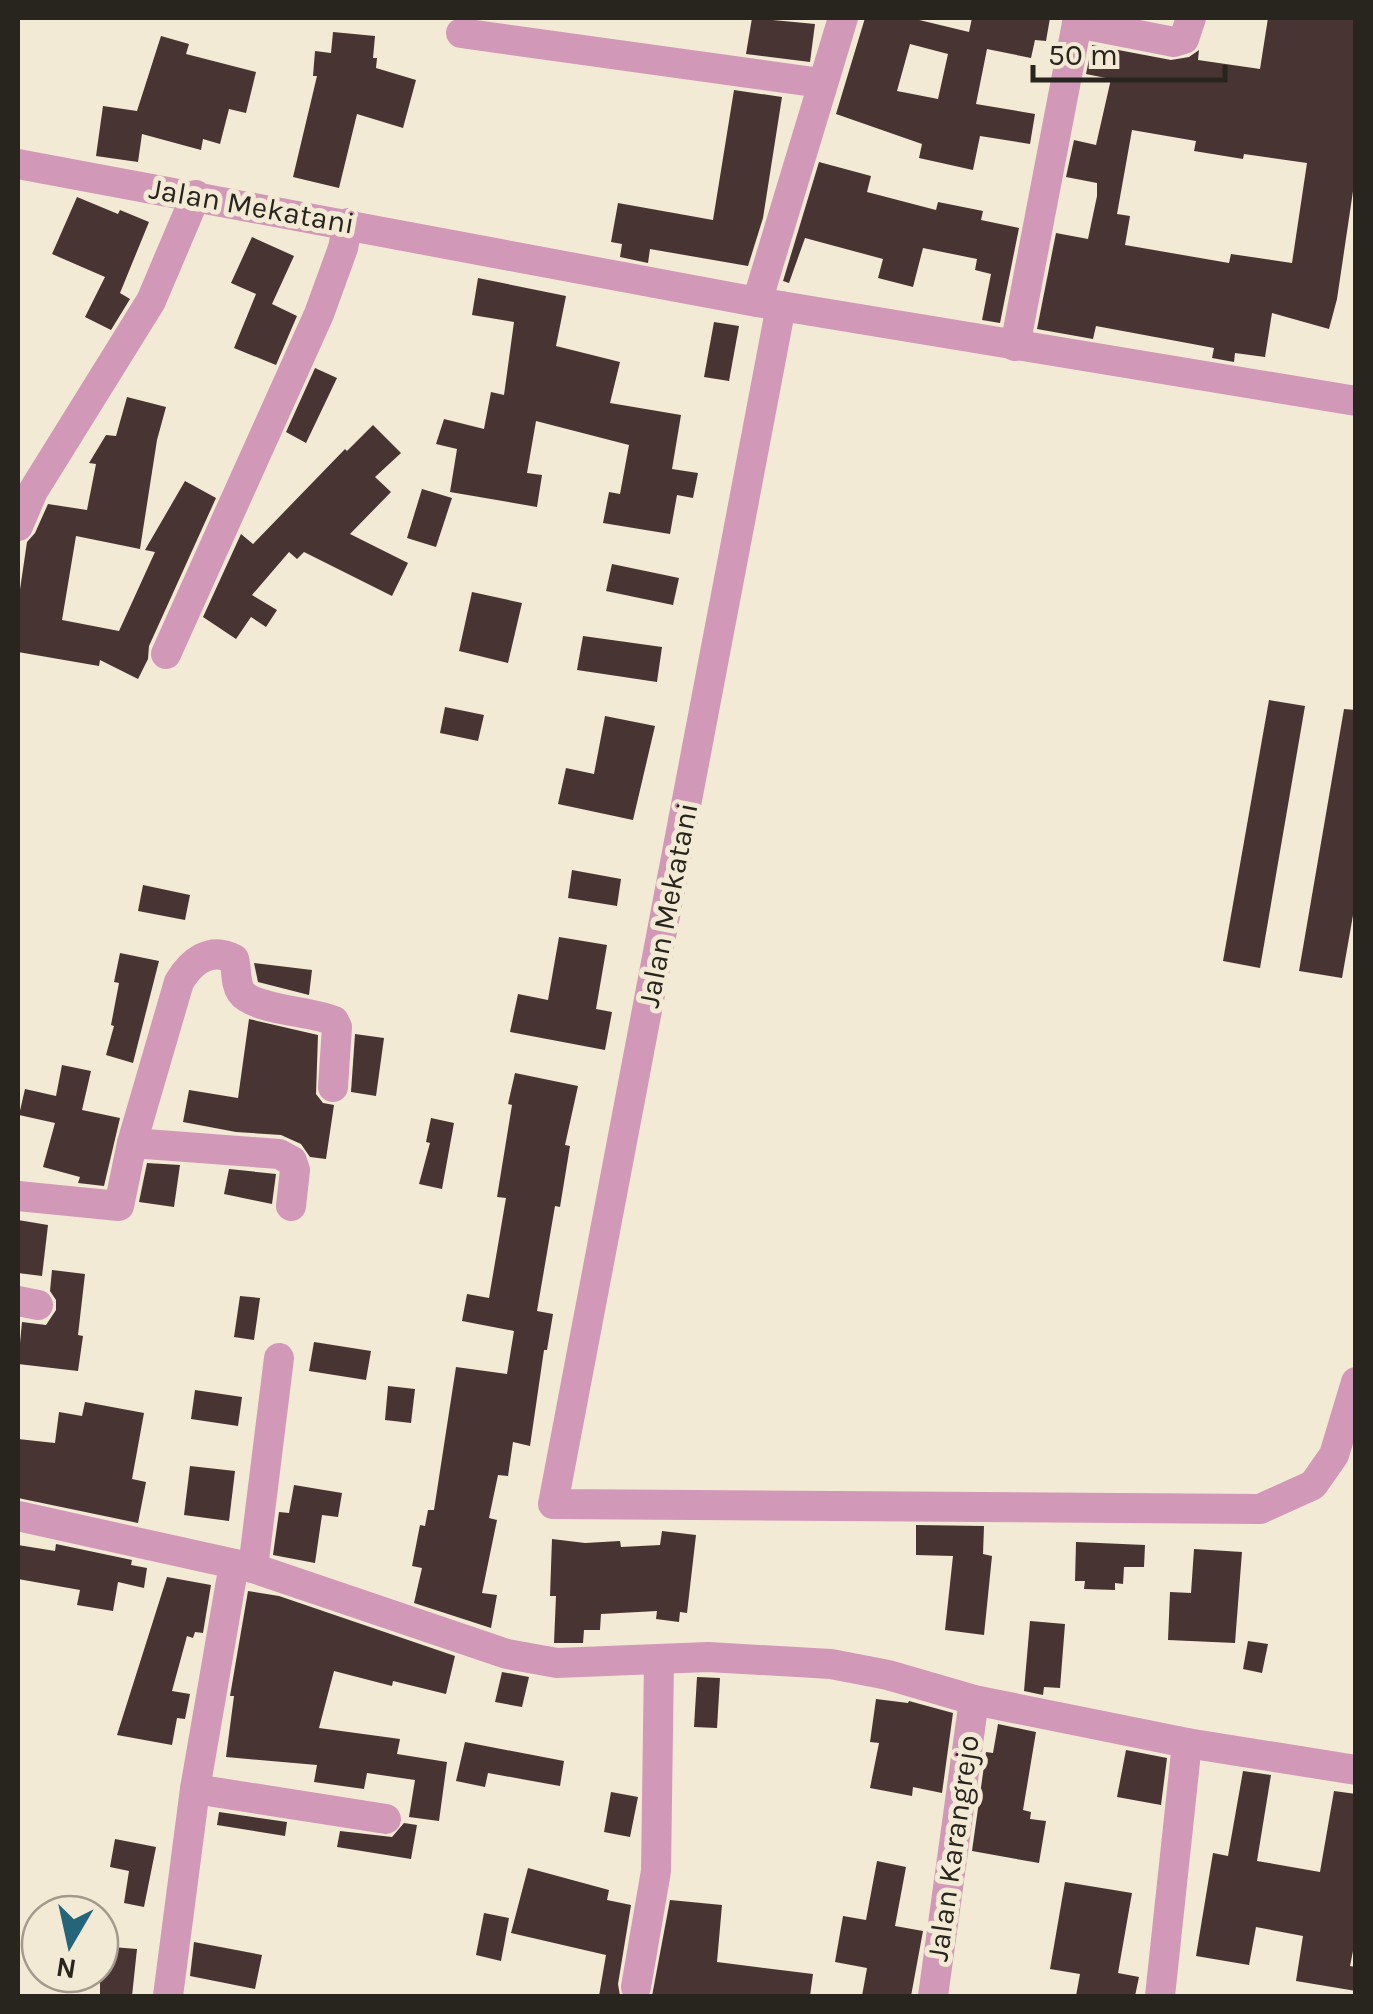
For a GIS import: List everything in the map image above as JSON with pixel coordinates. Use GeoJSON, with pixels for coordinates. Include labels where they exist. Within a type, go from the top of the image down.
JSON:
{"type":"FeatureCollection","features":[{"type":"Feature","properties":{"kind":"street"},"geometry":{"type":"LineString","coordinates":[[769,304],[821,83],[843,18]]}},
{"type":"Feature","properties":{"kind":"street"},"geometry":{"type":"LineString","coordinates":[[1015,346],[1077,20],[1174,42],[1184,39],[1191,18]]}},
{"type":"Feature","properties":{"kind":"street"},"geometry":{"type":"LineString","coordinates":[[461,33],[821,83]]}},
{"type":"Feature","properties":{"kind":"street","name":"Jalan Mekatani"},"geometry":{"type":"LineString","coordinates":[[18,164],[769,304],[1356,400]]}},
{"type":"Feature","properties":{"kind":"street"},"geometry":{"type":"LineString","coordinates":[[18,526],[33,491],[151,300],[196,196]]}},
{"type":"Feature","properties":{"kind":"street"},"geometry":{"type":"LineString","coordinates":[[166,654],[319,314],[348,223]]}},
{"type":"Feature","properties":{"kind":"street","name":"Jalan Mekatani"},"geometry":{"type":"LineString","coordinates":[[769,304],[553,1504],[1260,1509],[1313,1486],[1334,1455],[1356,1382]]}},
{"type":"Feature","properties":{"kind":"street"},"geometry":{"type":"LineString","coordinates":[[18,1196],[119,1206],[132,1143],[179,982],[189,966],[203,957],[218,954],[234,960],[238,984],[246,997],[334,1021],[334,1088]]}},
{"type":"Feature","properties":{"kind":"street"},"geometry":{"type":"LineString","coordinates":[[132,1143],[279,1154],[292,1161],[295,1170],[291,1206]]}},
{"type":"Feature","properties":{"kind":"street"},"geometry":{"type":"LineString","coordinates":[[168,1996],[195,1788],[244,1566],[278,1358]]}},
{"type":"Feature","properties":{"kind":"street"},"geometry":{"type":"LineString","coordinates":[[18,1516],[244,1566],[507,1654],[556,1663],[760,1658],[831,1664],[888,1674],[974,1700],[1187,1743],[1356,1770]]}},
{"type":"Feature","properties":{"kind":"street"},"geometry":{"type":"LineString","coordinates":[[636,1987],[656,1871],[659,1658]]}},
{"type":"Feature","properties":{"kind":"street","name":"Jalan Karangrejo"},"geometry":{"type":"LineString","coordinates":[[932,1996],[974,1700]]}},
{"type":"Feature","properties":{"kind":"street"},"geometry":{"type":"LineString","coordinates":[[1160,1996],[1187,1743]]}},
{"type":"Feature","properties":{"kind":"street"},"geometry":{"type":"LineString","coordinates":[[195,1788],[386,1819]]}},
{"type":"Feature","properties":{"kind":"building"},"geometry":{"type":"Polygon","coordinates":[[[752,18],[815,24],[810,62],[746,54],[752,18]]]}},
{"type":"Feature","properties":{"kind":"building"},"geometry":{"type":"Polygon","coordinates":[[[865,18],[911,18],[969,32],[972,18],[1050,18],[1046,41],[1035,40],[1031,58],[987,49],[976,104],[1035,114],[1030,144],[980,136],[973,170],[919,158],[922,144],[836,114],[865,18]],[[910,44],[897,91],[938,99],[948,54],[910,44]]]}},
{"type":"Feature","properties":{"kind":"building"},"geometry":{"type":"Polygon","coordinates":[[[1268,18],[1356,18],[1356,171],[1329,329],[1272,313],[1265,357],[1235,353],[1234,362],[1212,358],[1214,348],[1096,326],[1093,339],[1037,329],[1056,233],[1088,239],[1097,196],[1097,183],[1066,177],[1074,140],[1096,145],[1111,79],[1086,74],[1092,45],[1171,60],[1189,57],[1199,50],[1198,60],[1260,69],[1268,18]],[[1132,130],[1117,214],[1130,216],[1125,245],[1229,263],[1231,254],[1292,263],[1307,163],[1194,151],[1196,141],[1132,130]]]}},
{"type":"Feature","properties":{"kind":"building"},"geometry":{"type":"Polygon","coordinates":[[[333,32],[375,36],[376,68],[416,80],[403,128],[357,114],[339,188],[293,177],[317,76],[313,76],[315,51],[331,53],[333,32]]]}},
{"type":"Feature","properties":{"kind":"building"},"geometry":{"type":"Polygon","coordinates":[[[161,36],[189,44],[186,54],[256,72],[246,113],[229,109],[220,144],[203,139],[201,150],[142,134],[138,162],[96,156],[103,106],[137,111],[161,36]]]}},
{"type":"Feature","properties":{"kind":"building"},"geometry":{"type":"Polygon","coordinates":[[[734,90],[782,97],[763,218],[748,266],[650,249],[648,263],[620,257],[622,244],[611,242],[618,203],[713,220],[734,90]]]}},
{"type":"Feature","properties":{"kind":"building"},"geometry":{"type":"Polygon","coordinates":[[[819,162],[871,176],[867,192],[936,210],[938,202],[983,211],[981,220],[1019,228],[1000,323],[982,320],[991,274],[975,270],[977,259],[923,248],[913,287],[878,278],[883,259],[805,238],[789,283],[783,281],[819,162]]]}},
{"type":"Feature","properties":{"kind":"building"},"geometry":{"type":"Polygon","coordinates":[[[77,197],[149,222],[120,293],[130,299],[111,330],[85,317],[105,277],[52,254],[77,197]]]}},
{"type":"Feature","properties":{"kind":"building"},"geometry":{"type":"Polygon","coordinates":[[[252,237],[294,256],[272,304],[297,316],[276,365],[234,348],[256,294],[231,283],[252,237]]]}},
{"type":"Feature","properties":{"kind":"building"},"geometry":{"type":"Polygon","coordinates":[[[478,278],[566,296],[556,346],[620,362],[610,403],[681,415],[672,469],[698,473],[693,498],[677,495],[670,534],[603,523],[609,492],[620,494],[629,445],[536,421],[527,473],[542,475],[537,507],[450,492],[457,449],[436,444],[444,419],[484,429],[491,392],[504,395],[514,322],[472,315],[478,278]]]}},
{"type":"Feature","properties":{"kind":"building"},"geometry":{"type":"Polygon","coordinates":[[[714,322],[739,326],[729,381],[704,377],[714,322]]]}},
{"type":"Feature","properties":{"kind":"building"},"geometry":{"type":"Polygon","coordinates":[[[315,368],[337,378],[306,443],[286,432],[315,368]]]}},
{"type":"Feature","properties":{"kind":"building"},"geometry":{"type":"Polygon","coordinates":[[[127,397],[166,407],[140,549],[76,536],[62,620],[119,631],[155,552],[145,550],[185,481],[216,498],[138,679],[100,660],[99,666],[18,652],[18,603],[27,542],[48,504],[87,510],[96,464],[89,463],[106,435],[116,436],[127,397]]]}},
{"type":"Feature","properties":{"kind":"building"},"geometry":{"type":"Polygon","coordinates":[[[373,425],[401,453],[375,477],[391,492],[350,534],[408,563],[392,596],[304,552],[297,559],[289,552],[252,595],[277,610],[266,627],[251,617],[236,639],[203,617],[241,534],[253,544],[373,425]]]}},
{"type":"Feature","properties":{"kind":"building"},"geometry":{"type":"Polygon","coordinates":[[[422,489],[452,498],[436,547],[407,538],[422,489]]]}},
{"type":"Feature","properties":{"kind":"building"},"geometry":{"type":"Polygon","coordinates":[[[612,564],[679,578],[673,605],[606,591],[612,564]]]}},
{"type":"Feature","properties":{"kind":"building"},"geometry":{"type":"Polygon","coordinates":[[[472,592],[522,603],[508,663],[459,651],[472,592]]]}},
{"type":"Feature","properties":{"kind":"building"},"geometry":{"type":"Polygon","coordinates":[[[583,636],[662,647],[657,682],[577,670],[583,636]]]}},
{"type":"Feature","properties":{"kind":"building"},"geometry":{"type":"Polygon","coordinates":[[[1269,700],[1305,706],[1260,968],[1223,961],[1269,700]]]}},
{"type":"Feature","properties":{"kind":"building"},"geometry":{"type":"Polygon","coordinates":[[[445,707],[484,715],[478,741],[440,733],[445,707]]]}},
{"type":"Feature","properties":{"kind":"building"},"geometry":{"type":"Polygon","coordinates":[[[1344,709],[1356,710],[1356,898],[1342,978],[1299,971],[1344,709]]]}},
{"type":"Feature","properties":{"kind":"building"},"geometry":{"type":"Polygon","coordinates":[[[605,716],[655,726],[633,820],[558,804],[566,768],[594,774],[605,716]]]}},
{"type":"Feature","properties":{"kind":"building"},"geometry":{"type":"Polygon","coordinates":[[[572,870],[621,879],[617,906],[568,898],[572,870]]]}},
{"type":"Feature","properties":{"kind":"building"},"geometry":{"type":"Polygon","coordinates":[[[143,885],[190,895],[185,920],[138,911],[143,885]]]}},
{"type":"Feature","properties":{"kind":"building"},"geometry":{"type":"Polygon","coordinates":[[[559,937],[607,945],[596,1009],[612,1012],[605,1050],[510,1032],[518,994],[548,1000],[559,937]]]}},
{"type":"Feature","properties":{"kind":"building"},"geometry":{"type":"Polygon","coordinates":[[[120,953],[159,961],[133,1063],[106,1055],[114,1026],[111,1025],[119,983],[114,982],[120,953]]]}},
{"type":"Feature","properties":{"kind":"building"},"geometry":{"type":"Polygon","coordinates":[[[254,963],[312,970],[309,995],[258,982],[254,963]]]}},
{"type":"Feature","properties":{"kind":"building"},"geometry":{"type":"Polygon","coordinates":[[[249,1019],[318,1035],[316,1094],[323,1103],[334,1105],[326,1159],[310,1157],[301,1144],[281,1135],[183,1122],[189,1090],[238,1098],[249,1019]]]}},
{"type":"Feature","properties":{"kind":"building"},"geometry":{"type":"Polygon","coordinates":[[[355,1034],[384,1038],[376,1096],[351,1092],[355,1034]]]}},
{"type":"Feature","properties":{"kind":"building"},"geometry":{"type":"Polygon","coordinates":[[[62,1065],[91,1071],[82,1110],[120,1118],[104,1186],[78,1183],[80,1177],[43,1167],[55,1123],[19,1115],[25,1089],[56,1096],[62,1065]]]}},
{"type":"Feature","properties":{"kind":"building"},"geometry":{"type":"Polygon","coordinates":[[[515,1073],[578,1086],[565,1145],[570,1146],[560,1207],[555,1206],[537,1311],[553,1314],[530,1446],[513,1442],[508,1476],[498,1475],[489,1518],[497,1520],[482,1593],[497,1595],[491,1628],[414,1603],[422,1568],[412,1566],[420,1525],[425,1526],[428,1510],[434,1510],[456,1367],[507,1374],[514,1331],[462,1321],[467,1294],[489,1298],[506,1198],[497,1197],[515,1073]]]}},
{"type":"Feature","properties":{"kind":"building"},"geometry":{"type":"Polygon","coordinates":[[[431,1118],[454,1123],[442,1189],[419,1184],[430,1143],[426,1142],[431,1118]]]}},
{"type":"Feature","properties":{"kind":"building"},"geometry":{"type":"Polygon","coordinates":[[[147,1163],[180,1165],[174,1207],[139,1202],[147,1163]]]}},
{"type":"Feature","properties":{"kind":"building"},"geometry":{"type":"Polygon","coordinates":[[[229,1169],[276,1174],[272,1204],[224,1194],[229,1169]]]}},
{"type":"Feature","properties":{"kind":"building"},"geometry":{"type":"Polygon","coordinates":[[[18,1220],[48,1225],[42,1276],[18,1273],[18,1220]]]}},
{"type":"Feature","properties":{"kind":"building"},"geometry":{"type":"Polygon","coordinates":[[[52,1270],[85,1274],[78,1371],[18,1364],[22,1322],[46,1325],[56,1310],[56,1300],[50,1291],[52,1270]]]}},
{"type":"Feature","properties":{"kind":"building"},"geometry":{"type":"Polygon","coordinates":[[[240,1296],[260,1298],[254,1340],[234,1337],[240,1296]]]}},
{"type":"Feature","properties":{"kind":"building"},"geometry":{"type":"Polygon","coordinates":[[[314,1342],[371,1351],[366,1380],[309,1371],[314,1342]]]}},
{"type":"Feature","properties":{"kind":"building"},"geometry":{"type":"Polygon","coordinates":[[[388,1386],[415,1389],[411,1423],[385,1420],[388,1386]]]}},
{"type":"Feature","properties":{"kind":"building"},"geometry":{"type":"Polygon","coordinates":[[[195,1390],[242,1397],[238,1426],[191,1419],[195,1390]]]}},
{"type":"Feature","properties":{"kind":"building"},"geometry":{"type":"Polygon","coordinates":[[[85,1402],[144,1413],[132,1479],[146,1482],[138,1523],[18,1498],[18,1439],[55,1443],[59,1412],[82,1416],[85,1402]]]}},
{"type":"Feature","properties":{"kind":"building"},"geometry":{"type":"Polygon","coordinates":[[[190,1466],[235,1471],[229,1521],[184,1515],[190,1466]]]}},
{"type":"Feature","properties":{"kind":"building"},"geometry":{"type":"Polygon","coordinates":[[[294,1485],[342,1493],[338,1517],[322,1515],[315,1563],[273,1555],[279,1512],[289,1513],[294,1485]]]}},
{"type":"Feature","properties":{"kind":"building"},"geometry":{"type":"Polygon","coordinates":[[[916,1525],[984,1526],[983,1554],[992,1556],[984,1635],[945,1630],[953,1556],[916,1555],[916,1525]]]}},
{"type":"Feature","properties":{"kind":"building"},"geometry":{"type":"Polygon","coordinates":[[[662,1531],[696,1535],[687,1613],[680,1612],[679,1622],[656,1619],[657,1611],[601,1614],[600,1630],[584,1630],[583,1643],[554,1643],[556,1596],[550,1596],[552,1539],[585,1543],[620,1541],[621,1547],[660,1545],[662,1531]]]}},
{"type":"Feature","properties":{"kind":"building"},"geometry":{"type":"Polygon","coordinates":[[[1076,1542],[1145,1545],[1144,1567],[1124,1567],[1123,1584],[1115,1583],[1115,1590],[1084,1589],[1085,1581],[1075,1581],[1076,1542]]]}},
{"type":"Feature","properties":{"kind":"building"},"geometry":{"type":"Polygon","coordinates":[[[56,1544],[132,1560],[131,1565],[147,1568],[144,1588],[118,1582],[113,1611],[77,1605],[80,1590],[18,1579],[18,1545],[55,1551],[56,1544]]]}},
{"type":"Feature","properties":{"kind":"building"},"geometry":{"type":"Polygon","coordinates":[[[1194,1549],[1242,1552],[1235,1643],[1168,1640],[1170,1592],[1191,1593],[1194,1549]]]}},
{"type":"Feature","properties":{"kind":"building"},"geometry":{"type":"Polygon","coordinates":[[[167,1577],[211,1585],[203,1633],[195,1632],[193,1638],[187,1636],[172,1691],[190,1694],[185,1719],[177,1718],[172,1745],[117,1735],[167,1577]]]}},
{"type":"Feature","properties":{"kind":"building"},"geometry":{"type":"Polygon","coordinates":[[[248,1591],[279,1596],[455,1656],[446,1694],[393,1681],[392,1686],[334,1671],[319,1728],[400,1739],[397,1754],[447,1762],[439,1821],[409,1817],[415,1780],[367,1773],[364,1789],[314,1782],[317,1765],[226,1757],[234,1696],[230,1696],[248,1591]]]}},
{"type":"Feature","properties":{"kind":"building"},"geometry":{"type":"Polygon","coordinates":[[[1030,1621],[1065,1624],[1060,1688],[1044,1687],[1043,1695],[1024,1691],[1030,1621]]]}},
{"type":"Feature","properties":{"kind":"building"},"geometry":{"type":"Polygon","coordinates":[[[1248,1641],[1268,1644],[1262,1673],[1243,1669],[1248,1641]]]}},
{"type":"Feature","properties":{"kind":"building"},"geometry":{"type":"Polygon","coordinates":[[[502,1672],[529,1677],[522,1707],[495,1702],[502,1672]]]}},
{"type":"Feature","properties":{"kind":"building"},"geometry":{"type":"Polygon","coordinates":[[[697,1677],[720,1678],[717,1728],[694,1727],[697,1677]]]}},
{"type":"Feature","properties":{"kind":"building"},"geometry":{"type":"Polygon","coordinates":[[[876,1699],[909,1701],[953,1713],[942,1793],[913,1787],[912,1796],[870,1788],[879,1743],[870,1742],[876,1699]]]}},
{"type":"Feature","properties":{"kind":"building"},"geometry":{"type":"Polygon","coordinates":[[[998,1724],[1036,1732],[1023,1810],[1031,1812],[1030,1819],[1046,1821],[1039,1863],[972,1851],[986,1752],[993,1753],[998,1724]]]}},
{"type":"Feature","properties":{"kind":"building"},"geometry":{"type":"Polygon","coordinates":[[[465,1742],[564,1761],[560,1786],[488,1773],[485,1787],[456,1781],[465,1742]]]}},
{"type":"Feature","properties":{"kind":"building"},"geometry":{"type":"Polygon","coordinates":[[[1126,1750],[1167,1758],[1161,1805],[1117,1797],[1126,1750]]]}},
{"type":"Feature","properties":{"kind":"building"},"geometry":{"type":"Polygon","coordinates":[[[1243,1771],[1271,1775],[1257,1861],[1320,1872],[1334,1791],[1356,1794],[1356,1936],[1350,1966],[1356,1967],[1356,1991],[1296,1981],[1303,1936],[1256,1927],[1249,1965],[1196,1956],[1213,1853],[1228,1856],[1243,1771]]]}},
{"type":"Feature","properties":{"kind":"building"},"geometry":{"type":"Polygon","coordinates":[[[611,1792],[638,1797],[630,1837],[604,1832],[611,1792]]]}},
{"type":"Feature","properties":{"kind":"building"},"geometry":{"type":"Polygon","coordinates":[[[219,1812],[287,1822],[285,1836],[217,1825],[219,1812]]]}},
{"type":"Feature","properties":{"kind":"building"},"geometry":{"type":"Polygon","coordinates":[[[404,1823],[417,1825],[411,1859],[337,1847],[340,1831],[392,1837],[404,1823]]]}},
{"type":"Feature","properties":{"kind":"building"},"geometry":{"type":"Polygon","coordinates":[[[115,1839],[156,1847],[144,1907],[124,1903],[129,1871],[110,1867],[115,1839]]]}},
{"type":"Feature","properties":{"kind":"building"},"geometry":{"type":"Polygon","coordinates":[[[877,1861],[906,1867],[895,1926],[923,1931],[911,1996],[862,1996],[867,1968],[835,1962],[843,1916],[866,1920],[877,1861]]]}},
{"type":"Feature","properties":{"kind":"building"},"geometry":{"type":"Polygon","coordinates":[[[528,1868],[609,1890],[607,1900],[631,1905],[618,1984],[620,1996],[599,1996],[606,1955],[511,1933],[528,1868]]]}},
{"type":"Feature","properties":{"kind":"building"},"geometry":{"type":"Polygon","coordinates":[[[1065,1882],[1132,1893],[1118,1973],[1139,1977],[1135,1996],[1076,1996],[1080,1974],[1050,1969],[1065,1882]]]}},
{"type":"Feature","properties":{"kind":"building"},"geometry":{"type":"Polygon","coordinates":[[[670,1900],[722,1905],[717,1962],[813,1974],[810,1996],[652,1996],[670,1900]]]}},
{"type":"Feature","properties":{"kind":"building"},"geometry":{"type":"Polygon","coordinates":[[[484,1913],[509,1918],[501,1961],[476,1955],[484,1913]]]}},
{"type":"Feature","properties":{"kind":"building"},"geometry":{"type":"Polygon","coordinates":[[[194,1942],[262,1955],[255,1989],[190,1976],[194,1942]]]}},
{"type":"Feature","properties":{"kind":"building"},"geometry":{"type":"Polygon","coordinates":[[[120,1948],[137,1949],[132,1996],[100,1996],[120,1994],[120,1948]]]}}]}
